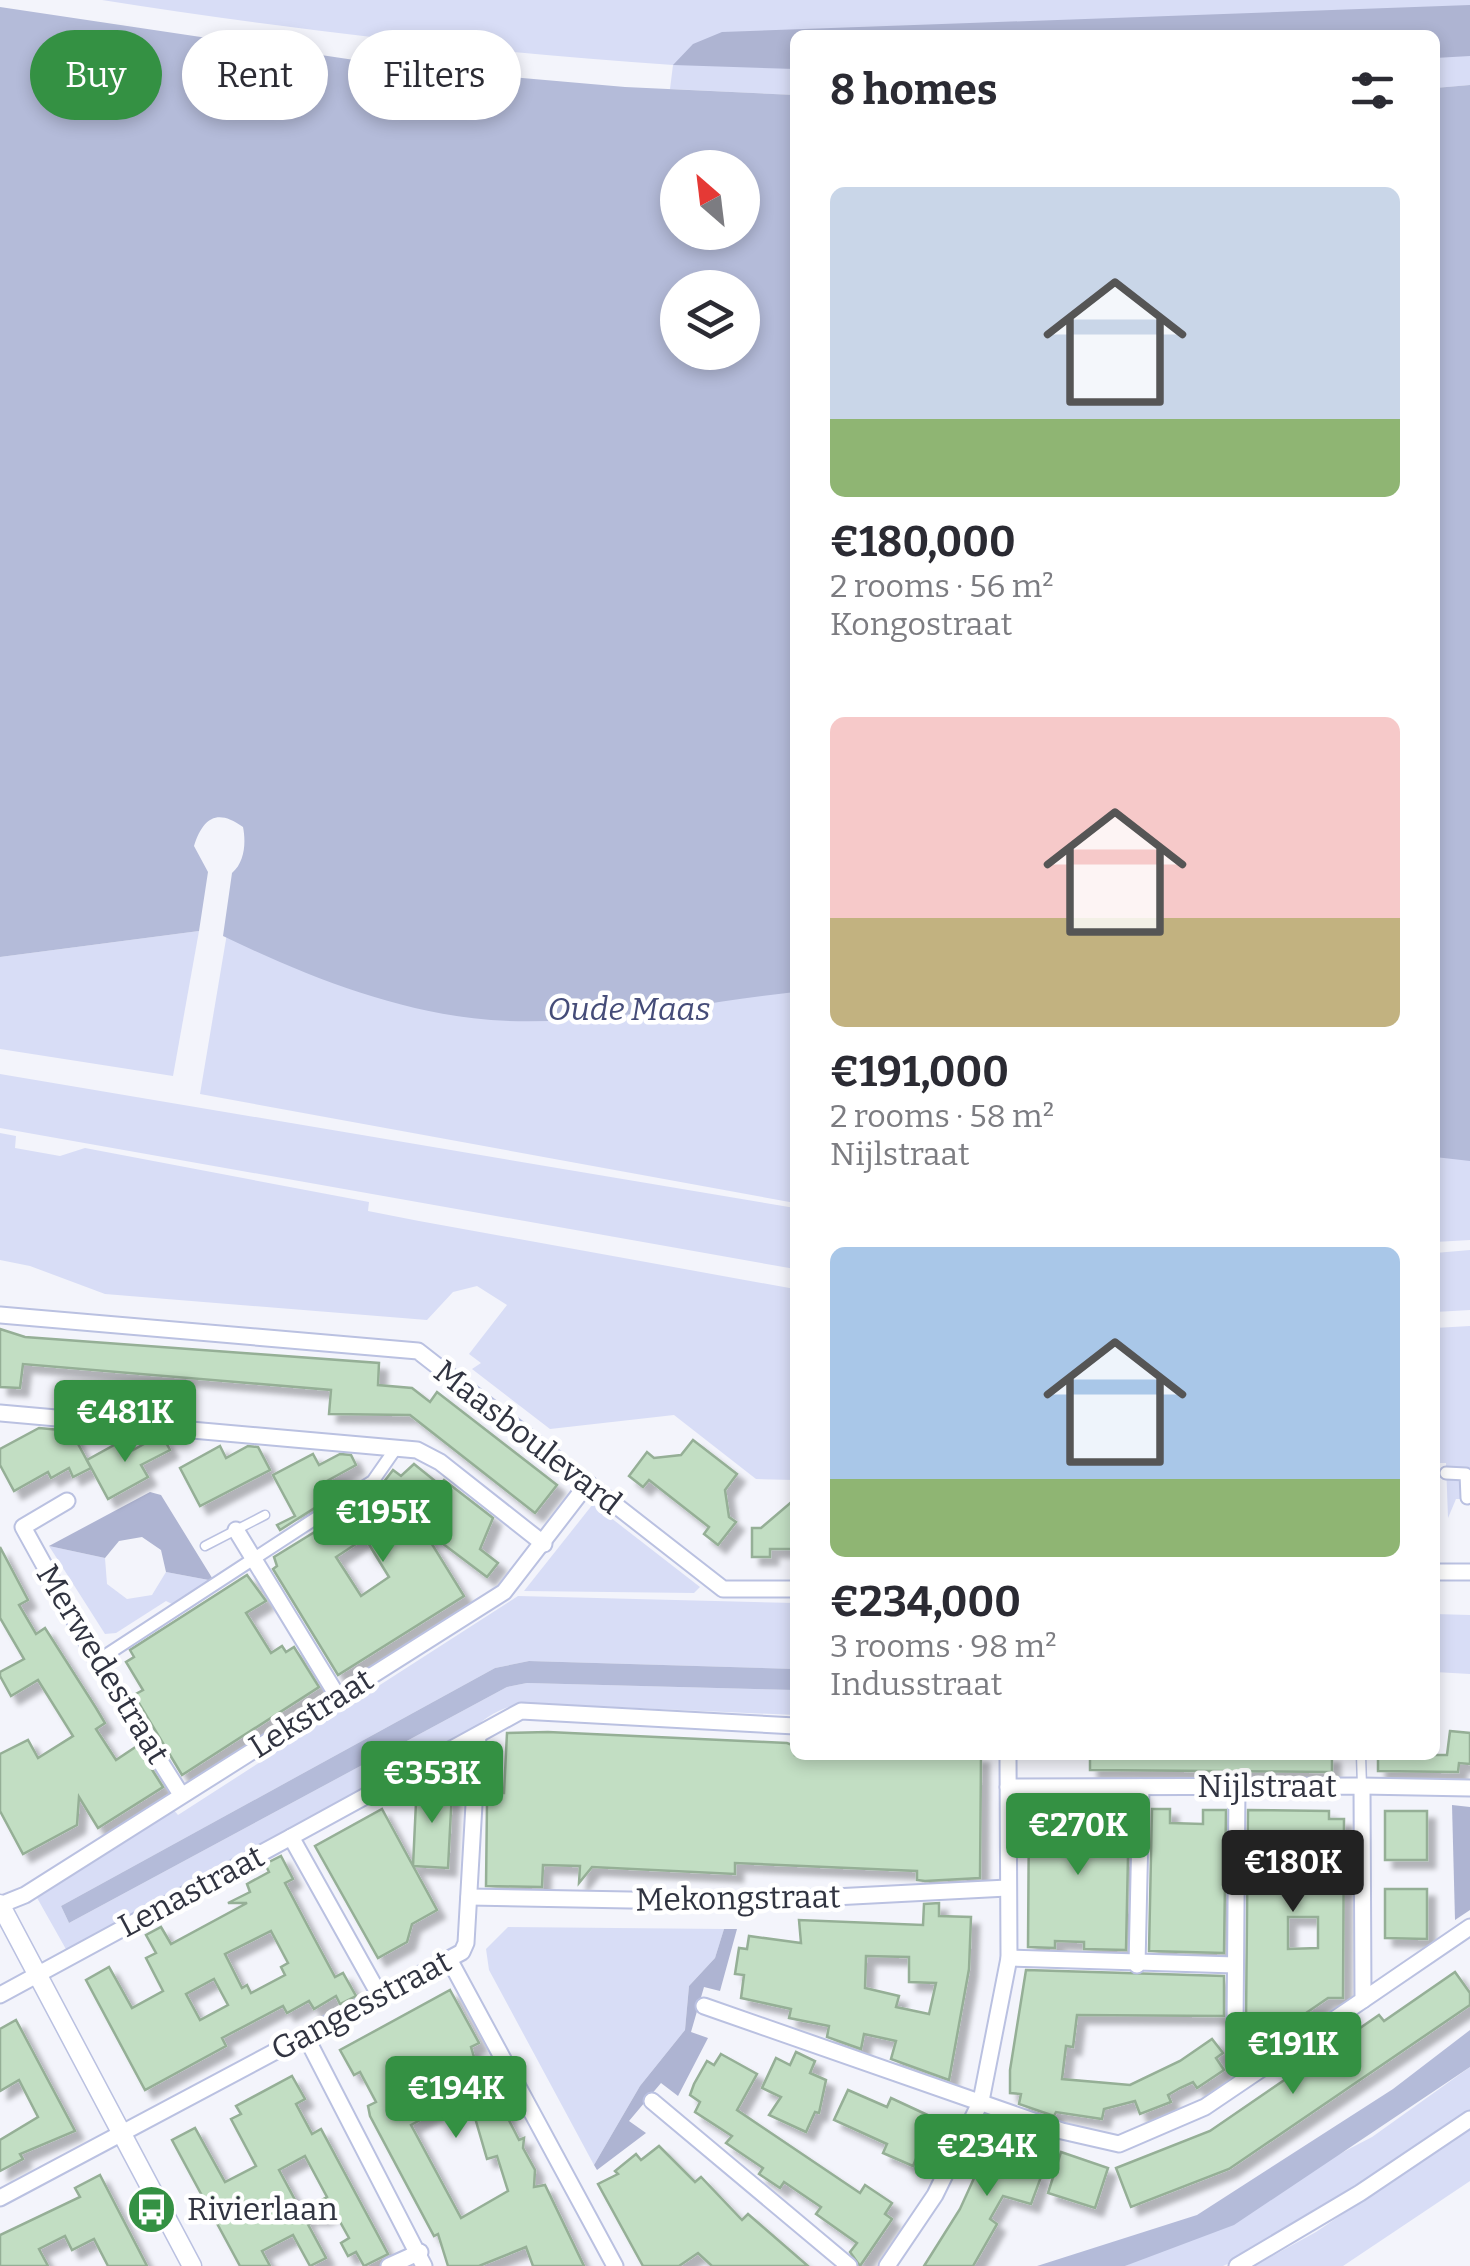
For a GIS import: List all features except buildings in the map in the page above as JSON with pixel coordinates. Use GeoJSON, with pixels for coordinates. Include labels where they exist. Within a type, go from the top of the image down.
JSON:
{"type":"FeatureCollection","features":[{"type":"Feature","properties":{"kind":"street","name":"Maasboulevard"},"geometry":{"type":"LineString","coordinates":[[0,1315],[418,1351],[723,1589],[790,1589]]}},
{"type":"Feature","properties":{"kind":"street"},"geometry":{"type":"LineString","coordinates":[[0,1413],[417,1450],[440,1462],[544,1544]]}},
{"type":"Feature","properties":{"kind":"street"},"geometry":{"type":"LineString","coordinates":[[98,1661],[373,1481],[396,1448]]}},
{"type":"Feature","properties":{"kind":"street"},"geometry":{"type":"LineString","coordinates":[[1446,1472],[1466,1474],[1467,1498]]}},
{"type":"Feature","properties":{"kind":"street","name":"Lekstraat"},"geometry":{"type":"LineString","coordinates":[[0,1905],[25,1895],[504,1592],[588,1483]]}},
{"type":"Feature","properties":{"kind":"street","name":"Merwedestraat"},"geometry":{"type":"LineString","coordinates":[[68,1501],[23,1526],[98,1661],[180,1794]]}},
{"type":"Feature","properties":{"kind":"street"},"geometry":{"type":"LineString","coordinates":[[236,1530],[338,1697]]}},
{"type":"Feature","properties":{"kind":"street"},"geometry":{"type":"LineString","coordinates":[[1440,1572],[1470,1572]]}},
{"type":"Feature","properties":{"kind":"street"},"geometry":{"type":"LineString","coordinates":[[291,1837],[521,1711],[790,1726]]}},
{"type":"Feature","properties":{"kind":"street","name":"Gangesstraat"},"geometry":{"type":"LineString","coordinates":[[0,2198],[462,1952],[466,1943],[478,1734]]}},
{"type":"Feature","properties":{"kind":"street"},"geometry":{"type":"LineString","coordinates":[[887,2266],[936,2195],[980,2101],[1010,1958],[1008,1760]]}},
{"type":"Feature","properties":{"kind":"street"},"geometry":{"type":"LineString","coordinates":[[1236,1786],[1234,2026],[1263,2066]]}},
{"type":"Feature","properties":{"kind":"street"},"geometry":{"type":"LineString","coordinates":[[1362,1786],[1470,1788]]}},
{"type":"Feature","properties":{"kind":"street","name":"Nijlstraat"},"geometry":{"type":"LineString","coordinates":[[1008,1787],[1362,1786],[1363,2000]]}},
{"type":"Feature","properties":{"kind":"street"},"geometry":{"type":"LineString","coordinates":[[1137,1964],[1141,1787]]}},
{"type":"Feature","properties":{"kind":"street","name":"Lenastraat"},"geometry":{"type":"LineString","coordinates":[[0,1995],[291,1837],[380,1996]]}},
{"type":"Feature","properties":{"kind":"street","name":"Mekongstraat"},"geometry":{"type":"LineString","coordinates":[[469,1898],[737,1902],[1008,1888]]}},
{"type":"Feature","properties":{"kind":"street"},"geometry":{"type":"LineString","coordinates":[[0,1905],[192,2266]]}},
{"type":"Feature","properties":{"kind":"street"},"geometry":{"type":"LineString","coordinates":[[704,2006],[1062,2132],[1119,2144],[1205,2107],[1470,1927]]}},
{"type":"Feature","properties":{"kind":"street"},"geometry":{"type":"LineString","coordinates":[[449,1958],[615,2266]]}},
{"type":"Feature","properties":{"kind":"street"},"geometry":{"type":"LineString","coordinates":[[1010,1958],[1234,1965]]}},
{"type":"Feature","properties":{"kind":"street"},"geometry":{"type":"LineString","coordinates":[[305,2036],[422,2259],[389,2266]]}},
{"type":"Feature","properties":{"kind":"street"},"geometry":{"type":"LineString","coordinates":[[652,2100],[849,2266]]}},
{"type":"Feature","properties":{"kind":"street"},"geometry":{"type":"LineString","coordinates":[[1237,2266],[1344,2203],[1470,2119]]}},
{"type":"Feature","properties":{"kind":"lane"},"geometry":{"type":"LineString","coordinates":[[204,1546],[265,1515]]}},
{"type":"Feature","properties":{"kind":"lane"},"geometry":{"type":"LineString","coordinates":[[1361,1760],[1362,1786]]}},
{"type":"Feature","properties":{"kind":"green space"},"geometry":{"type":"Polygon","coordinates":[[[102,0],[1470,0],[1470,85],[1440,88],[1440,30],[790,30],[790,95],[670,89],[673,65],[521,53],[521,30],[348,30],[348,34],[102,0]]]}},
{"type":"Feature","properties":{"kind":"green space","name":"Oude Maas"},"geometry":{"type":"Polygon","coordinates":[[[790,851],[790,1202],[200,1094],[238,868],[248,861],[790,851]]]}},
{"type":"Feature","properties":{"kind":"green space"},"geometry":{"type":"Polygon","coordinates":[[[1440,868],[1470,869],[1470,1240],[1440,1242],[1440,868]]]}},
{"type":"Feature","properties":{"kind":"green space"},"geometry":{"type":"Polygon","coordinates":[[[199,931],[173,1076],[0,1049],[0,957],[199,931]]]}},
{"type":"Feature","properties":{"kind":"green space"},"geometry":{"type":"Polygon","coordinates":[[[0,1074],[790,1207],[790,1268],[0,1128],[0,1074]]]}},
{"type":"Feature","properties":{"kind":"green space"},"geometry":{"type":"Polygon","coordinates":[[[0,1133],[16,1136],[15,1148],[60,1156],[85,1148],[369,1202],[368,1211],[790,1288],[790,1480],[756,1479],[674,1415],[550,1429],[472,1369],[481,1363],[469,1354],[507,1305],[477,1286],[453,1292],[427,1320],[105,1294],[30,1266],[0,1260],[0,1133]]]}},
{"type":"Feature","properties":{"kind":"green space"},"geometry":{"type":"Polygon","coordinates":[[[1470,1250],[1470,1310],[1440,1312],[1440,1253],[1470,1250]]]}},
{"type":"Feature","properties":{"kind":"green space"},"geometry":{"type":"Polygon","coordinates":[[[1470,1326],[1470,1499],[1456,1499],[1448,1518],[1446,1463],[1440,1463],[1440,1328],[1470,1326]]]}},
{"type":"Feature","properties":{"kind":"green space"},"geometry":{"type":"Polygon","coordinates":[[[593,1504],[700,1587],[694,1593],[524,1591],[593,1504]]]}},
{"type":"Feature","properties":{"kind":"green space"},"geometry":{"type":"Polygon","coordinates":[[[49,1546],[105,1558],[107,1584],[127,1599],[152,1595],[166,1572],[214,1581],[174,1605],[166,1601],[116,1633],[105,1634],[49,1546]]]}},
{"type":"Feature","properties":{"kind":"green space"},"geometry":{"type":"Polygon","coordinates":[[[518,1596],[790,1603],[790,1669],[529,1661],[495,1668],[61,1906],[69,1923],[507,1687],[527,1683],[790,1690],[790,1715],[524,1703],[507,1708],[486,1718],[467,1735],[67,1951],[36,1896],[173,1809],[178,1815],[518,1596]]]}},
{"type":"Feature","properties":{"kind":"green space"},"geometry":{"type":"Polygon","coordinates":[[[1440,1614],[1470,1615],[1470,1674],[1440,1672],[1440,1614]]]}},
{"type":"Feature","properties":{"kind":"green space"},"geometry":{"type":"Polygon","coordinates":[[[508,1927],[724,1929],[715,1958],[689,1986],[685,2030],[640,2086],[594,2165],[489,1970],[486,1949],[508,1927]]]}},
{"type":"Feature","properties":{"kind":"green space"},"geometry":{"type":"Polygon","coordinates":[[[1470,2067],[1470,2113],[1250,2254],[1223,2266],[1125,2266],[1372,2137],[1470,2067]]]}},
{"type":"Feature","properties":{"kind":"green space"},"geometry":{"type":"Polygon","coordinates":[[[1470,2128],[1470,2181],[1343,2266],[1254,2266],[1316,2232],[1470,2128]]]}},
{"type":"Feature","properties":{"kind":"shaded area"},"geometry":{"type":"Polygon","coordinates":[[[1470,5],[1470,56],[1440,58],[1440,30],[790,30],[790,69],[673,65],[693,44],[722,32],[1470,5]]]}},
{"type":"Feature","properties":{"kind":"shaded area"},"geometry":{"type":"Polygon","coordinates":[[[0,7],[154,30],[30,30],[30,120],[162,120],[162,31],[182,34],[182,120],[328,120],[328,56],[348,59],[348,120],[521,120],[521,78],[790,95],[790,993],[567,1020],[491,1020],[422,1010],[320,978],[223,936],[232,873],[242,858],[244,839],[243,827],[234,821],[218,817],[202,829],[194,846],[208,872],[199,931],[0,957],[0,7]]]}},
{"type":"Feature","properties":{"kind":"shaded area"},"geometry":{"type":"Polygon","coordinates":[[[1470,85],[1470,1161],[1440,1158],[1440,88],[1470,85]]]}},
{"type":"Feature","properties":{"kind":"shaded area"},"geometry":{"type":"Polygon","coordinates":[[[150,1492],[161,1495],[214,1581],[166,1572],[161,1550],[142,1537],[119,1541],[105,1558],[49,1546],[150,1492]]]}},
{"type":"Feature","properties":{"kind":"shaded area"},"geometry":{"type":"Polygon","coordinates":[[[529,1661],[790,1669],[790,1690],[527,1683],[507,1687],[69,1923],[61,1906],[495,1668],[529,1661]]]}},
{"type":"Feature","properties":{"kind":"shaded area"},"geometry":{"type":"Polygon","coordinates":[[[1452,1805],[1470,1807],[1470,1910],[1455,1920],[1452,1805]]]}},
{"type":"Feature","properties":{"kind":"shaded area"},"geometry":{"type":"Polygon","coordinates":[[[724,1929],[737,1929],[720,1991],[704,1987],[691,2032],[708,2038],[678,2096],[661,2083],[629,2121],[646,2133],[597,2170],[594,2165],[640,2086],[685,2030],[689,1986],[715,1958],[724,1929]]]}},
{"type":"Feature","properties":{"kind":"shaded area"},"geometry":{"type":"Polygon","coordinates":[[[1470,2030],[1470,2067],[1234,2225],[1125,2266],[1037,2266],[1197,2215],[1393,2089],[1470,2030]]]}},
{"type":"Feature","properties":{"kind":"place","name":"Rivierlaan"},"geometry":{"type":"Point","coordinates":[152,2209]}}]}
